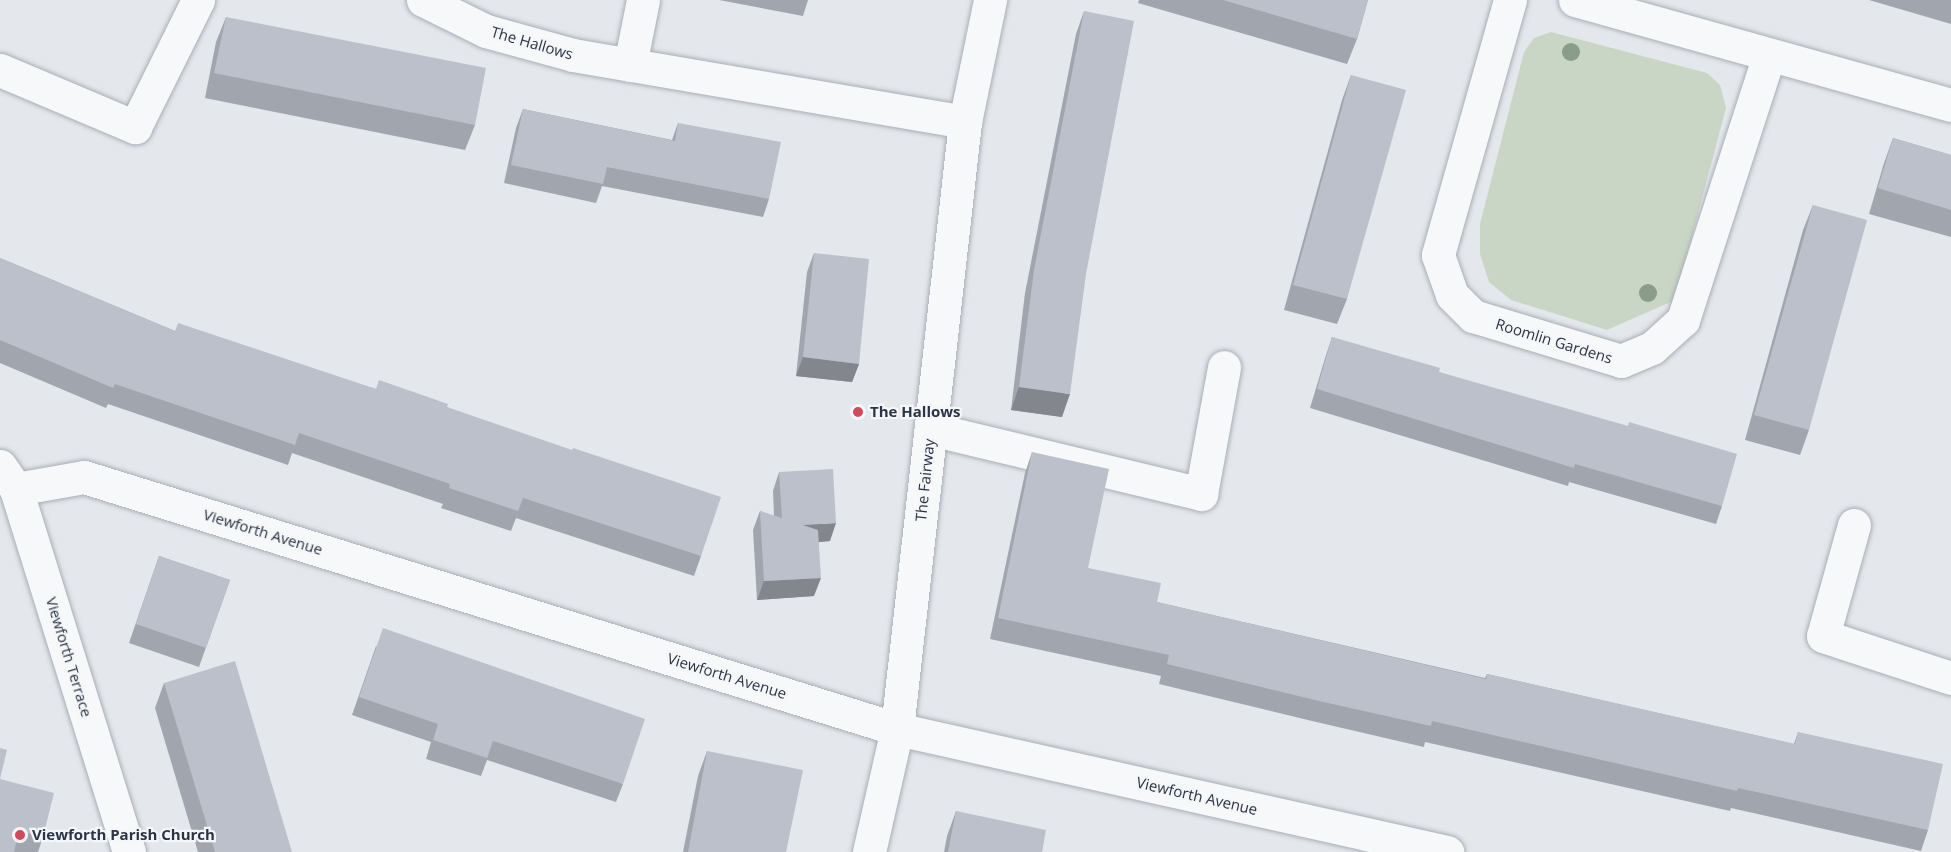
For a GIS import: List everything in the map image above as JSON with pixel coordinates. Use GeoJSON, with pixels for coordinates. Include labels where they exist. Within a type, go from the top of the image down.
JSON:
{"type":"FeatureCollection","features":[{"type":"Feature","properties":{"kind":"street"},"geometry":{"type":"LineString","coordinates":[[0,70],[135,128],[198,0]]}},
{"type":"Feature","properties":{"kind":"street","name":"The Hallows"},"geometry":{"type":"LineString","coordinates":[[423,0],[486,31],[573,55],[965,122]]}},
{"type":"Feature","properties":{"kind":"street"},"geometry":{"type":"LineString","coordinates":[[630,65],[643,0]]}},
{"type":"Feature","properties":{"kind":"street","name":"The Fairway"},"geometry":{"type":"LineString","coordinates":[[869,852],[897,729],[965,122],[990,0]]}},
{"type":"Feature","properties":{"kind":"street","name":"Roomlin Gardens"},"geometry":{"type":"LineString","coordinates":[[1510,0],[1438,255],[1452,296],[1473,316],[1621,361],[1652,348],[1683,320],[1769,56]]}},
{"type":"Feature","properties":{"kind":"street"},"geometry":{"type":"LineString","coordinates":[[1575,0],[1951,105]]}},
{"type":"Feature","properties":{"kind":"street"},"geometry":{"type":"LineString","coordinates":[[931,429],[1201,494],[1224,367]]}},
{"type":"Feature","properties":{"kind":"street","name":"Viewforth Avenue"},"geometry":{"type":"LineString","coordinates":[[8,478],[84,477],[897,729],[1447,852]]}},
{"type":"Feature","properties":{"kind":"street","name":"Viewforth Terrace"},"geometry":{"type":"LineString","coordinates":[[8,478],[129,852]]}},
{"type":"Feature","properties":{"kind":"street"},"geometry":{"type":"LineString","coordinates":[[1854,525],[1823,636],[1951,678]]}},
{"type":"Feature","properties":{"kind":"green space"},"geometry":{"type":"Polygon","coordinates":[[[1551,32],[1707,73],[1720,85],[1726,108],[1675,300],[1607,330],[1511,300],[1489,282],[1480,254],[1480,224],[1524,52],[1534,38],[1551,32]]]}},
{"type":"Feature","properties":{"kind":"building"},"geometry":{"type":"Polygon","coordinates":[[[1223,0],[1368,0],[1357,39],[1223,0]]]}},
{"type":"Feature","properties":{"kind":"building"},"geometry":{"type":"Polygon","coordinates":[[[1084,11],[1134,21],[1086,274],[1070,394],[1019,387],[1034,270],[1084,11]]]}},
{"type":"Feature","properties":{"kind":"building"},"geometry":{"type":"Polygon","coordinates":[[[226,17],[486,68],[475,125],[214,73],[226,17]]]}},
{"type":"Feature","properties":{"kind":"building"},"geometry":{"type":"Polygon","coordinates":[[[1351,75],[1406,90],[1347,299],[1293,285],[1351,75]]]}},
{"type":"Feature","properties":{"kind":"building"},"geometry":{"type":"Polygon","coordinates":[[[523,109],[675,141],[678,123],[781,142],[769,199],[607,167],[603,184],[511,165],[523,109]]]}},
{"type":"Feature","properties":{"kind":"building"},"geometry":{"type":"Polygon","coordinates":[[[1893,138],[1951,155],[1951,210],[1878,188],[1893,138]]]}},
{"type":"Feature","properties":{"kind":"building"},"geometry":{"type":"Polygon","coordinates":[[[1813,205],[1867,220],[1809,430],[1754,415],[1813,205]]]}},
{"type":"Feature","properties":{"kind":"building"},"geometry":{"type":"Polygon","coordinates":[[[814,253],[869,259],[859,364],[803,357],[814,253]]]}},
{"type":"Feature","properties":{"kind":"building"},"geometry":{"type":"Polygon","coordinates":[[[0,258],[175,331],[178,323],[376,389],[379,380],[448,404],[447,407],[572,450],[573,448],[721,497],[701,556],[523,498],[518,511],[449,488],[450,484],[299,433],[295,445],[115,384],[113,388],[0,340],[0,258]]]}},
{"type":"Feature","properties":{"kind":"building"},"geometry":{"type":"Polygon","coordinates":[[[1332,337],[1440,368],[1439,372],[1628,426],[1629,422],[1737,454],[1722,506],[1575,464],[1574,468],[1317,389],[1332,337]]]}},
{"type":"Feature","properties":{"kind":"building"},"geometry":{"type":"Polygon","coordinates":[[[1032,452],[1109,469],[1088,568],[1161,583],[1157,602],[1486,679],[1487,674],[1795,744],[1798,732],[1943,764],[1928,830],[1738,788],[1737,791],[1432,721],[1431,726],[1319,701],[1167,664],[1169,655],[998,618],[1032,452]]]}},
{"type":"Feature","properties":{"kind":"building"},"geometry":{"type":"Polygon","coordinates":[[[833,469],[836,523],[803,525],[818,530],[821,578],[764,581],[760,511],[782,518],[779,472],[833,469]]]}},
{"type":"Feature","properties":{"kind":"building"},"geometry":{"type":"Polygon","coordinates":[[[159,556],[230,580],[206,648],[136,624],[159,556]]]}},
{"type":"Feature","properties":{"kind":"building"},"geometry":{"type":"Polygon","coordinates":[[[383,628],[645,719],[623,784],[493,741],[487,758],[433,740],[438,724],[359,697],[383,628]]]}},
{"type":"Feature","properties":{"kind":"building"},"geometry":{"type":"Polygon","coordinates":[[[235,661],[292,852],[215,852],[164,683],[235,661]]]}},
{"type":"Feature","properties":{"kind":"building"},"geometry":{"type":"Polygon","coordinates":[[[0,748],[7,750],[0,779],[0,748]]]}},
{"type":"Feature","properties":{"kind":"building"},"geometry":{"type":"Polygon","coordinates":[[[707,751],[803,770],[786,852],[688,852],[707,751]]]}},
{"type":"Feature","properties":{"kind":"building"},"geometry":{"type":"Polygon","coordinates":[[[0,779],[54,793],[43,837],[19,831],[14,852],[0,852],[0,779]]]}},
{"type":"Feature","properties":{"kind":"building"},"geometry":{"type":"Polygon","coordinates":[[[956,811],[1046,830],[1042,852],[948,852],[956,811]]]}},
{"type":"Feature","properties":{"kind":"place","name":"The Hallows"},"geometry":{"type":"Point","coordinates":[858,412]}},
{"type":"Feature","properties":{"kind":"place","name":"Viewforth Parish Church"},"geometry":{"type":"Point","coordinates":[20,835]}}]}
